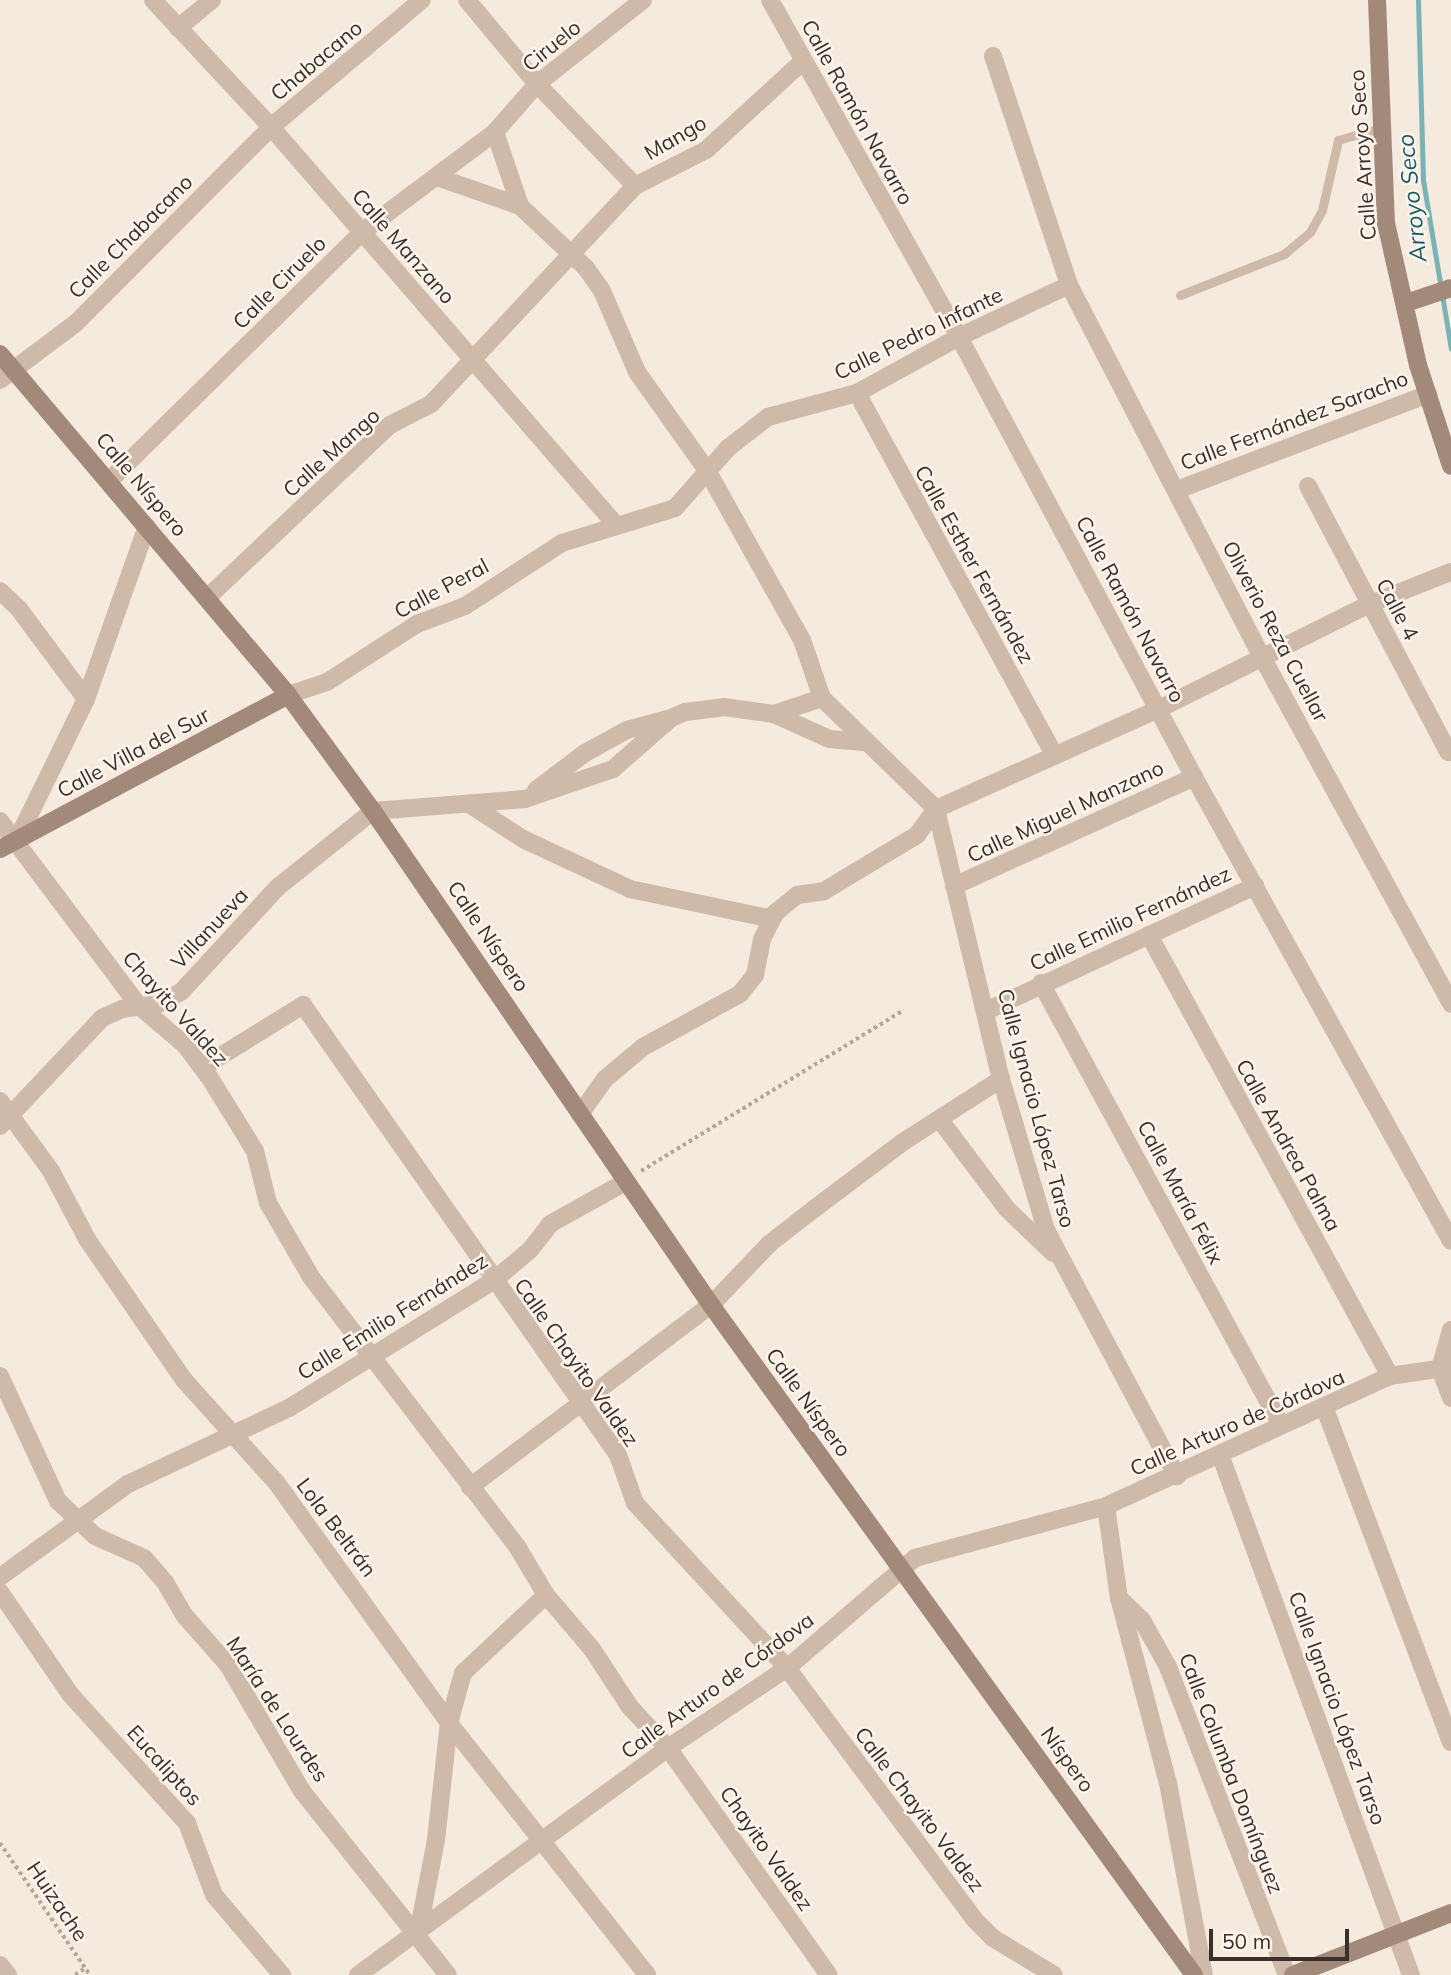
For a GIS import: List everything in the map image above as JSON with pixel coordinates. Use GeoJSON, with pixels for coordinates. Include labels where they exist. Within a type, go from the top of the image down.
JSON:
{"type":"FeatureCollection","features":[{"type":"Feature","properties":{"kind":"street","name":"Calle Manzano"},"geometry":{"type":"LineString","coordinates":[[153,0],[271,127],[617,525]]}},
{"type":"Feature","properties":{"kind":"street"},"geometry":{"type":"LineString","coordinates":[[178,28],[212,0]]}},
{"type":"Feature","properties":{"kind":"street","name":"Chabacano"},"geometry":{"type":"LineString","coordinates":[[271,127],[422,0]]}},
{"type":"Feature","properties":{"kind":"street"},"geometry":{"type":"LineString","coordinates":[[467,0],[537,84],[635,186]]}},
{"type":"Feature","properties":{"kind":"street","name":"Ciruelo"},"geometry":{"type":"LineString","coordinates":[[495,132],[537,84],[643,0]]}},
{"type":"Feature","properties":{"kind":"street","name":"Calle Ramón Navarro"},"geometry":{"type":"LineString","coordinates":[[770,0],[802,62],[959,337],[1194,776],[1451,1241]]}},
{"type":"Feature","properties":{"kind":"street","name":"Calle Arroyo Seco"},"geometry":{"type":"LineString","coordinates":[[1377,0],[1380,128],[1386,223],[1414,301],[1427,394],[1451,466]]}},
{"type":"Feature","properties":{"kind":"street","name":"Oliverio Reza Cuellar"},"geometry":{"type":"LineString","coordinates":[[993,55],[1069,285],[1262,657],[1449,992]]}},
{"type":"Feature","properties":{"kind":"street","name":"Mango"},"geometry":{"type":"LineString","coordinates":[[575,255],[635,186],[706,150],[802,62]]}},
{"type":"Feature","properties":{"kind":"street","name":"Calle Chabacano"},"geometry":{"type":"LineString","coordinates":[[7,375],[76,323],[271,127]]}},
{"type":"Feature","properties":{"kind":"street"},"geometry":{"type":"LineString","coordinates":[[495,132],[520,206]]}},
{"type":"Feature","properties":{"kind":"street","name":"Calle Ciruelo"},"geometry":{"type":"LineString","coordinates":[[109,481],[362,232],[495,132]]}},
{"type":"Feature","properties":{"kind":"street"},"geometry":{"type":"LineString","coordinates":[[437,177],[520,206],[575,255],[602,291],[636,372],[708,471],[802,640],[821,698],[936,809]]}},
{"type":"Feature","properties":{"kind":"street","name":"Calle Mango"},"geometry":{"type":"LineString","coordinates":[[208,597],[390,425],[431,404],[575,255]]}},
{"type":"Feature","properties":{"kind":"street","name":"Calle Pedro Infante"},"geometry":{"type":"LineString","coordinates":[[617,525],[675,508],[728,448],[768,417],[857,393],[959,337],[1069,285]]}},
{"type":"Feature","properties":{"kind":"street"},"geometry":{"type":"LineString","coordinates":[[1414,301],[1451,288]]}},
{"type":"Feature","properties":{"kind":"street","name":"Calle Níspero"},"geometry":{"type":"LineString","coordinates":[[0,354],[7,375],[109,481],[288,695],[373,811],[711,1305],[903,1570]]}},
{"type":"Feature","properties":{"kind":"street","name":"Calle Esther Fernández"},"geometry":{"type":"LineString","coordinates":[[857,393],[1055,756]]}},
{"type":"Feature","properties":{"kind":"street","name":"Calle Fernández Saracho"},"geometry":{"type":"LineString","coordinates":[[1177,490],[1427,394]]}},
{"type":"Feature","properties":{"kind":"street","name":"Calle 4"},"geometry":{"type":"LineString","coordinates":[[1308,486],[1448,752]]}},
{"type":"Feature","properties":{"kind":"street","name":"Calle Peral"},"geometry":{"type":"LineString","coordinates":[[288,695],[327,682],[417,624],[465,606],[562,543],[617,525]]}},
{"type":"Feature","properties":{"kind":"street"},"geometry":{"type":"LineString","coordinates":[[17,840],[86,699],[147,526]]}},
{"type":"Feature","properties":{"kind":"street"},"geometry":{"type":"LineString","coordinates":[[580,1114],[605,1079],[643,1047],[740,994],[755,975],[762,940],[772,919],[797,895],[824,891],[917,835],[936,809],[1159,709],[1370,604],[1451,572]]}},
{"type":"Feature","properties":{"kind":"street"},"geometry":{"type":"LineString","coordinates":[[0,591],[86,699]]}},
{"type":"Feature","properties":{"kind":"street","name":"Calle Villa del Sur"},"geometry":{"type":"LineString","coordinates":[[0,849],[288,695]]}},
{"type":"Feature","properties":{"kind":"street"},"geometry":{"type":"LineString","coordinates":[[774,713],[821,698]]}},
{"type":"Feature","properties":{"kind":"street"},"geometry":{"type":"LineString","coordinates":[[525,799],[584,753],[627,730],[685,712],[724,707],[774,713],[829,739],[867,742]]}},
{"type":"Feature","properties":{"kind":"street"},"geometry":{"type":"LineString","coordinates":[[373,811],[418,804],[469,804],[525,799],[613,769],[671,718]]}},
{"type":"Feature","properties":{"kind":"street","name":"Calle Miguel Manzano"},"geometry":{"type":"LineString","coordinates":[[954,886],[1194,776]]}},
{"type":"Feature","properties":{"kind":"street"},"geometry":{"type":"LineString","coordinates":[[469,804],[523,839],[631,889],[772,919]]}},
{"type":"Feature","properties":{"kind":"street","name":"Calle Ignacio López Tarso"},"geometry":{"type":"LineString","coordinates":[[936,809],[1001,1079],[1056,1256],[1177,1476]]}},
{"type":"Feature","properties":{"kind":"street","name":"Villanueva"},"geometry":{"type":"LineString","coordinates":[[7,1121],[82,1035],[102,1018],[138,1005],[159,1004],[181,992],[278,887],[373,811]]}},
{"type":"Feature","properties":{"kind":"street","name":"Chayito Valdez"},"geometry":{"type":"LineString","coordinates":[[0,821],[17,840],[138,1005],[185,1045],[202,1067],[255,1151],[268,1203],[282,1231],[372,1356]]}},
{"type":"Feature","properties":{"kind":"street","name":"Calle Emilio Fernández"},"geometry":{"type":"LineString","coordinates":[[986,1010],[1255,886]]}},
{"type":"Feature","properties":{"kind":"street","name":"Calle Andrea Palma"},"geometry":{"type":"LineString","coordinates":[[1149,935],[1390,1376]]}},
{"type":"Feature","properties":{"kind":"street","name":"Calle María Félix"},"geometry":{"type":"LineString","coordinates":[[1041,983],[1280,1423]]}},
{"type":"Feature","properties":{"kind":"street","name":"Calle Chayito Valdez"},"geometry":{"type":"LineString","coordinates":[[202,1067],[303,1005],[493,1281],[618,1455],[635,1503],[787,1668],[974,1919],[993,1938],[1054,1975]]}},
{"type":"Feature","properties":{"kind":"street"},"geometry":{"type":"LineString","coordinates":[[470,1487],[579,1402],[711,1305],[769,1244],[903,1142],[940,1121],[1001,1079]]}},
{"type":"Feature","properties":{"kind":"street","name":"Lola Beltrán"},"geometry":{"type":"LineString","coordinates":[[0,1101],[7,1121],[149,1331],[231,1436],[275,1482],[313,1530],[449,1723],[647,1975]]}},
{"type":"Feature","properties":{"kind":"street"},"geometry":{"type":"LineString","coordinates":[[940,1121],[1007,1209],[1056,1256]]}},
{"type":"Feature","properties":{"kind":"street","name":"Calle Emilio Fernández"},"geometry":{"type":"LineString","coordinates":[[0,1577],[128,1484],[289,1408],[493,1281],[530,1250],[550,1224],[625,1182]]}},
{"type":"Feature","properties":{"kind":"street"},"geometry":{"type":"LineString","coordinates":[[1451,1330],[1445,1368],[1451,1398]]}},
{"type":"Feature","properties":{"kind":"street"},"geometry":{"type":"LineString","coordinates":[[372,1356],[518,1548],[545,1595],[592,1649],[630,1707],[668,1748]]}},
{"type":"Feature","properties":{"kind":"street","name":"Calle Arturo de Córdova"},"geometry":{"type":"LineString","coordinates":[[358,1975],[418,1934],[668,1748],[787,1668],[915,1558],[1107,1506],[1222,1457],[1280,1423],[1325,1409],[1390,1376],[1445,1368]]}},
{"type":"Feature","properties":{"kind":"street","name":"María de Lourdes"},"geometry":{"type":"LineString","coordinates":[[0,1376],[38,1467],[58,1501],[96,1536],[144,1558],[166,1583],[184,1616],[228,1665],[302,1791],[448,1975]]}},
{"type":"Feature","properties":{"kind":"street"},"geometry":{"type":"LineString","coordinates":[[1325,1409],[1451,1742]]}},
{"type":"Feature","properties":{"kind":"street","name":"Calle Ignacio López Tarso"},"geometry":{"type":"LineString","coordinates":[[1222,1457],[1411,1975]]}},
{"type":"Feature","properties":{"kind":"street"},"geometry":{"type":"LineString","coordinates":[[1107,1506],[1119,1598],[1168,1783],[1204,1975]]}},
{"type":"Feature","properties":{"kind":"street","name":"Níspero"},"geometry":{"type":"LineString","coordinates":[[903,1570],[1194,1975]]}},
{"type":"Feature","properties":{"kind":"street","name":"Eucaliptos"},"geometry":{"type":"LineString","coordinates":[[0,1592],[70,1694],[187,1823],[214,1895],[282,1975]]}},
{"type":"Feature","properties":{"kind":"street"},"geometry":{"type":"LineString","coordinates":[[418,1934],[436,1840],[449,1723],[463,1673],[545,1595]]}},
{"type":"Feature","properties":{"kind":"street","name":"Calle Columba Domínguez"},"geometry":{"type":"LineString","coordinates":[[1119,1598],[1142,1620],[1168,1667],[1287,1975]]}},
{"type":"Feature","properties":{"kind":"street","name":"Chayito Valdez"},"geometry":{"type":"LineString","coordinates":[[668,1748],[830,1975]]}},
{"type":"Feature","properties":{"kind":"street"},"geometry":{"type":"LineString","coordinates":[[1293,1975],[1451,1913]]}},
{"type":"Feature","properties":{"kind":"street"},"geometry":{"type":"LineString","coordinates":[[0,1965],[8,1975]]}},
{"type":"Feature","properties":{"kind":"lane"},"geometry":{"type":"LineString","coordinates":[[1180,295],[1284,254],[1301,240],[1322,210],[1338,140],[1380,128]]}},
{"type":"Feature","properties":{"kind":"path"},"geometry":{"type":"LineString","coordinates":[[625,1182],[904,1010]]}},
{"type":"Feature","properties":{"kind":"path","name":"Huizache"},"geometry":{"type":"LineString","coordinates":[[0,1843],[90,1975]]}},
{"type":"Feature","properties":{"kind":"path"},"geometry":{"type":"LineString","coordinates":[[75,1975],[85,1968]]}},
{"type":"Feature","properties":{"kind":"waterway","name":"Arroyo Seco"},"geometry":{"type":"LineString","coordinates":[[1418,0],[1423,180],[1451,349]]}}]}
